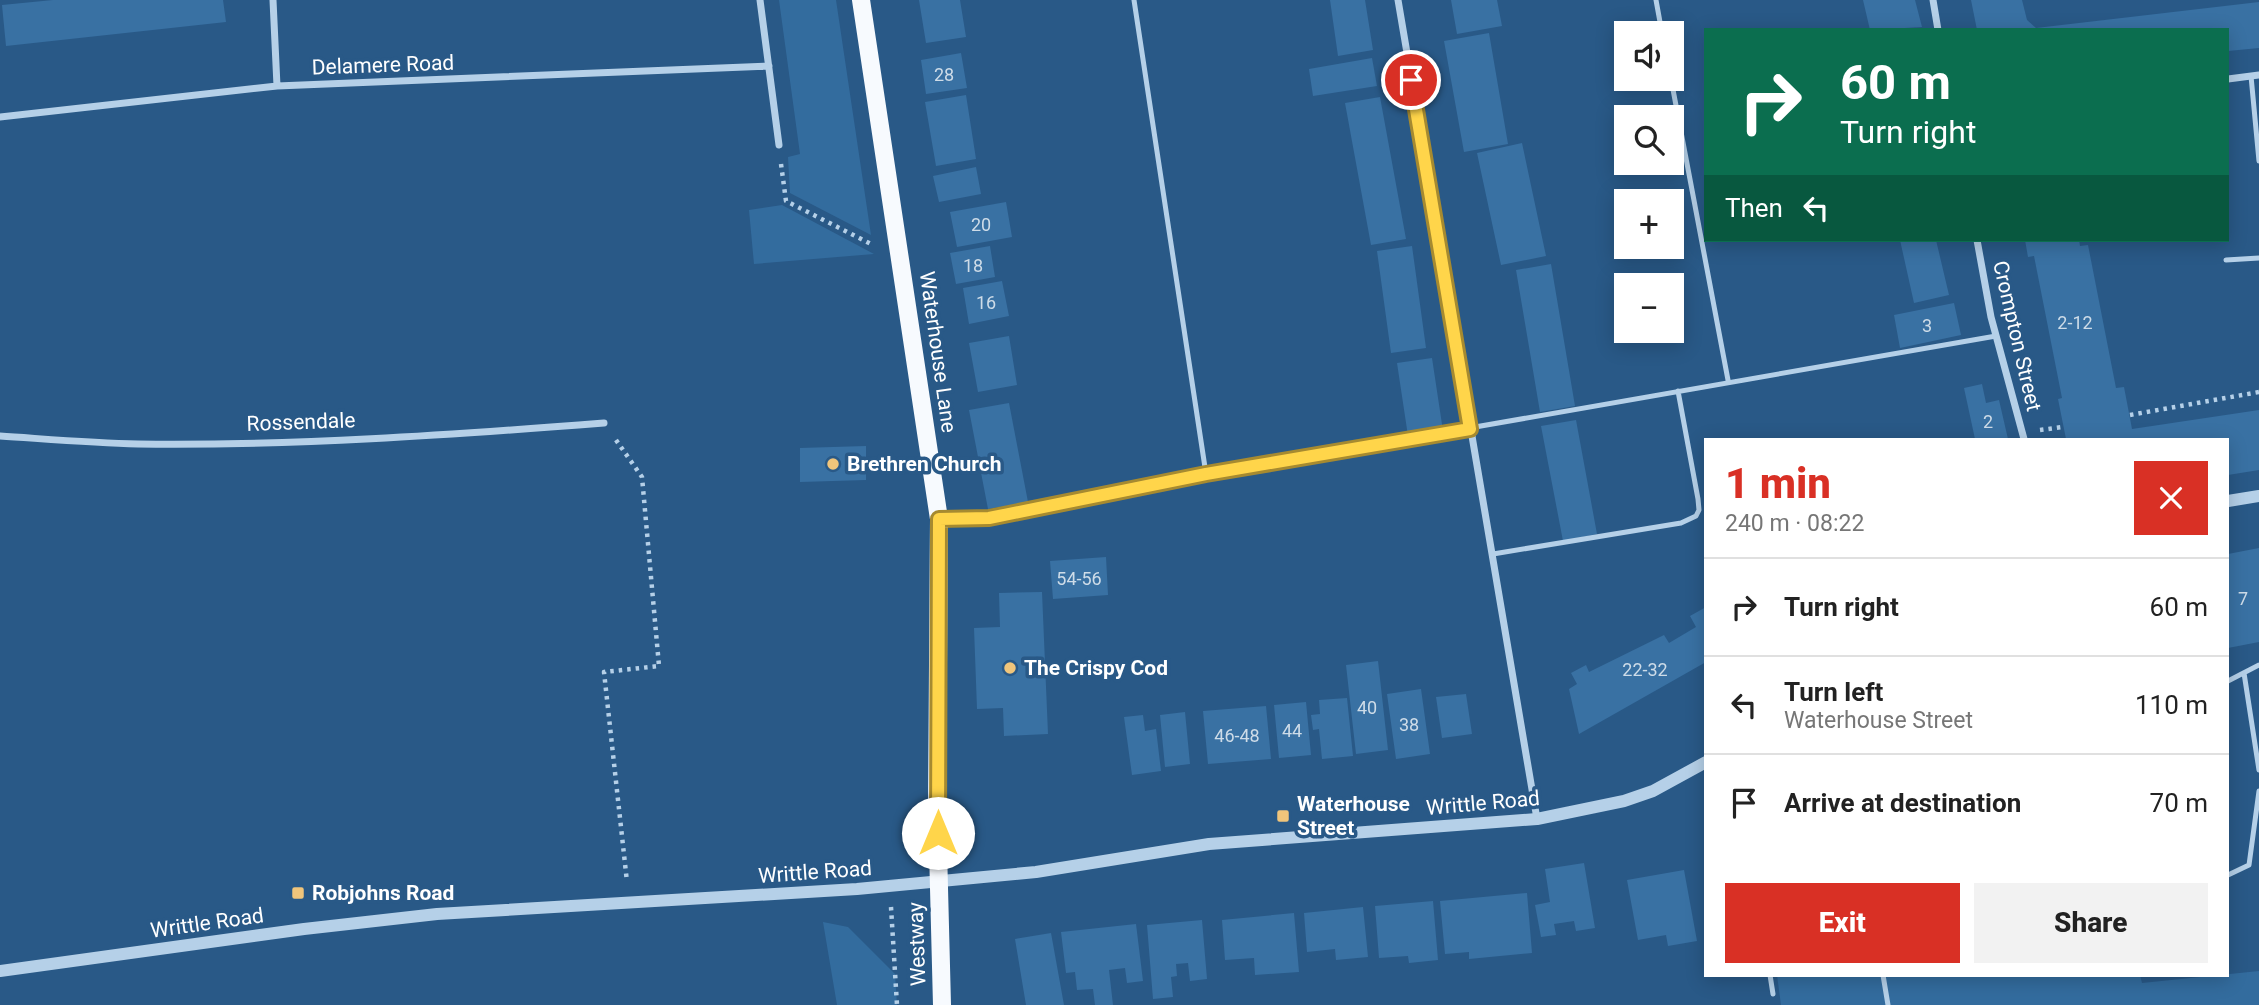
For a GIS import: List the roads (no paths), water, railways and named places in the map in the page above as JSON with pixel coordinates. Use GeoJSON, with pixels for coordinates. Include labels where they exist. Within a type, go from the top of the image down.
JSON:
{"type":"FeatureCollection","features":[{"type":"Feature","properties":{"kind":"main road","name":"Waterhouse Lane"},"geometry":{"type":"LineString","coordinates":[[861,0],[939,519],[938,881]]}},
{"type":"Feature","properties":{"kind":"main road","name":"Westway"},"geometry":{"type":"LineString","coordinates":[[938,881],[942,1005]]}},
{"type":"Feature","properties":{"kind":"street"},"geometry":{"type":"LineString","coordinates":[[272,0],[277,86]]}},
{"type":"Feature","properties":{"kind":"street"},"geometry":{"type":"LineString","coordinates":[[760,0],[779,145]]}},
{"type":"Feature","properties":{"kind":"street"},"geometry":{"type":"LineString","coordinates":[[1398,0],[1537,819]]}},
{"type":"Feature","properties":{"kind":"street"},"geometry":{"type":"LineString","coordinates":[[1933,0],[1938,28]]}},
{"type":"Feature","properties":{"kind":"street","name":"Delamere Road"},"geometry":{"type":"LineString","coordinates":[[0,117],[277,86],[769,66]]}},
{"type":"Feature","properties":{"kind":"street"},"geometry":{"type":"LineString","coordinates":[[2229,79],[2255,76]]}},
{"type":"Feature","properties":{"kind":"street","name":"Crompton Street"},"geometry":{"type":"LineString","coordinates":[[1977,242],[1996,336],[2024,438]]}},
{"type":"Feature","properties":{"kind":"street","name":"Rossendale"},"geometry":{"type":"LineString","coordinates":[[0,436],[137,444],[281,441],[466,434],[604,423]]}},
{"type":"Feature","properties":{"kind":"street"},"geometry":{"type":"LineString","coordinates":[[2229,501],[2259,496]]}},
{"type":"Feature","properties":{"kind":"street","name":"Writtle Road"},"geometry":{"type":"LineString","coordinates":[[0,971],[370,921],[938,881],[1036,872],[1209,844],[1537,819],[1624,801],[1653,791],[1704,763]]}},
{"type":"Feature","properties":{"kind":"lane"},"geometry":{"type":"LineString","coordinates":[[1135,0],[1206,474]]}},
{"type":"Feature","properties":{"kind":"lane"},"geometry":{"type":"LineString","coordinates":[[1656,0],[1660,21]]}},
{"type":"Feature","properties":{"kind":"lane"},"geometry":{"type":"LineString","coordinates":[[2255,76],[2259,162]]}},
{"type":"Feature","properties":{"kind":"lane"},"geometry":{"type":"LineString","coordinates":[[1673,91],[1728,380]]}},
{"type":"Feature","properties":{"kind":"lane"},"geometry":{"type":"LineString","coordinates":[[2226,260],[2259,258]]}},
{"type":"Feature","properties":{"kind":"lane"},"geometry":{"type":"LineString","coordinates":[[939,519],[989,518],[1206,474],[1470,429],[1728,380],[1996,336]]}},
{"type":"Feature","properties":{"kind":"lane"},"geometry":{"type":"LineString","coordinates":[[1493,554],[1681,523],[1696,516],[1699,510],[1698,499],[1678,391]]}},
{"type":"Feature","properties":{"kind":"lane"},"geometry":{"type":"LineString","coordinates":[[2229,680],[2259,665]]}},
{"type":"Feature","properties":{"kind":"lane"},"geometry":{"type":"LineString","coordinates":[[2244,673],[2259,770]]}},
{"type":"Feature","properties":{"kind":"lane"},"geometry":{"type":"LineString","coordinates":[[2229,875],[2249,865],[2259,791]]}},
{"type":"Feature","properties":{"kind":"lane"},"geometry":{"type":"LineString","coordinates":[[1770,977],[1773,994]]}},
{"type":"Feature","properties":{"kind":"lane"},"geometry":{"type":"LineString","coordinates":[[1883,977],[1888,1005]]}},
{"type":"Feature","properties":{"kind":"place","name":"Brethren Church"},"geometry":{"type":"Point","coordinates":[833,464]}},
{"type":"Feature","properties":{"kind":"place","name":"The Crispy Cod"},"geometry":{"type":"Point","coordinates":[1010,668]}},
{"type":"Feature","properties":{"kind":"place","name":"Waterhouse Street"},"geometry":{"type":"Point","coordinates":[1283,816]}},
{"type":"Feature","properties":{"kind":"place","name":"Robjohns Road"},"geometry":{"type":"Point","coordinates":[298,893]}}]}
